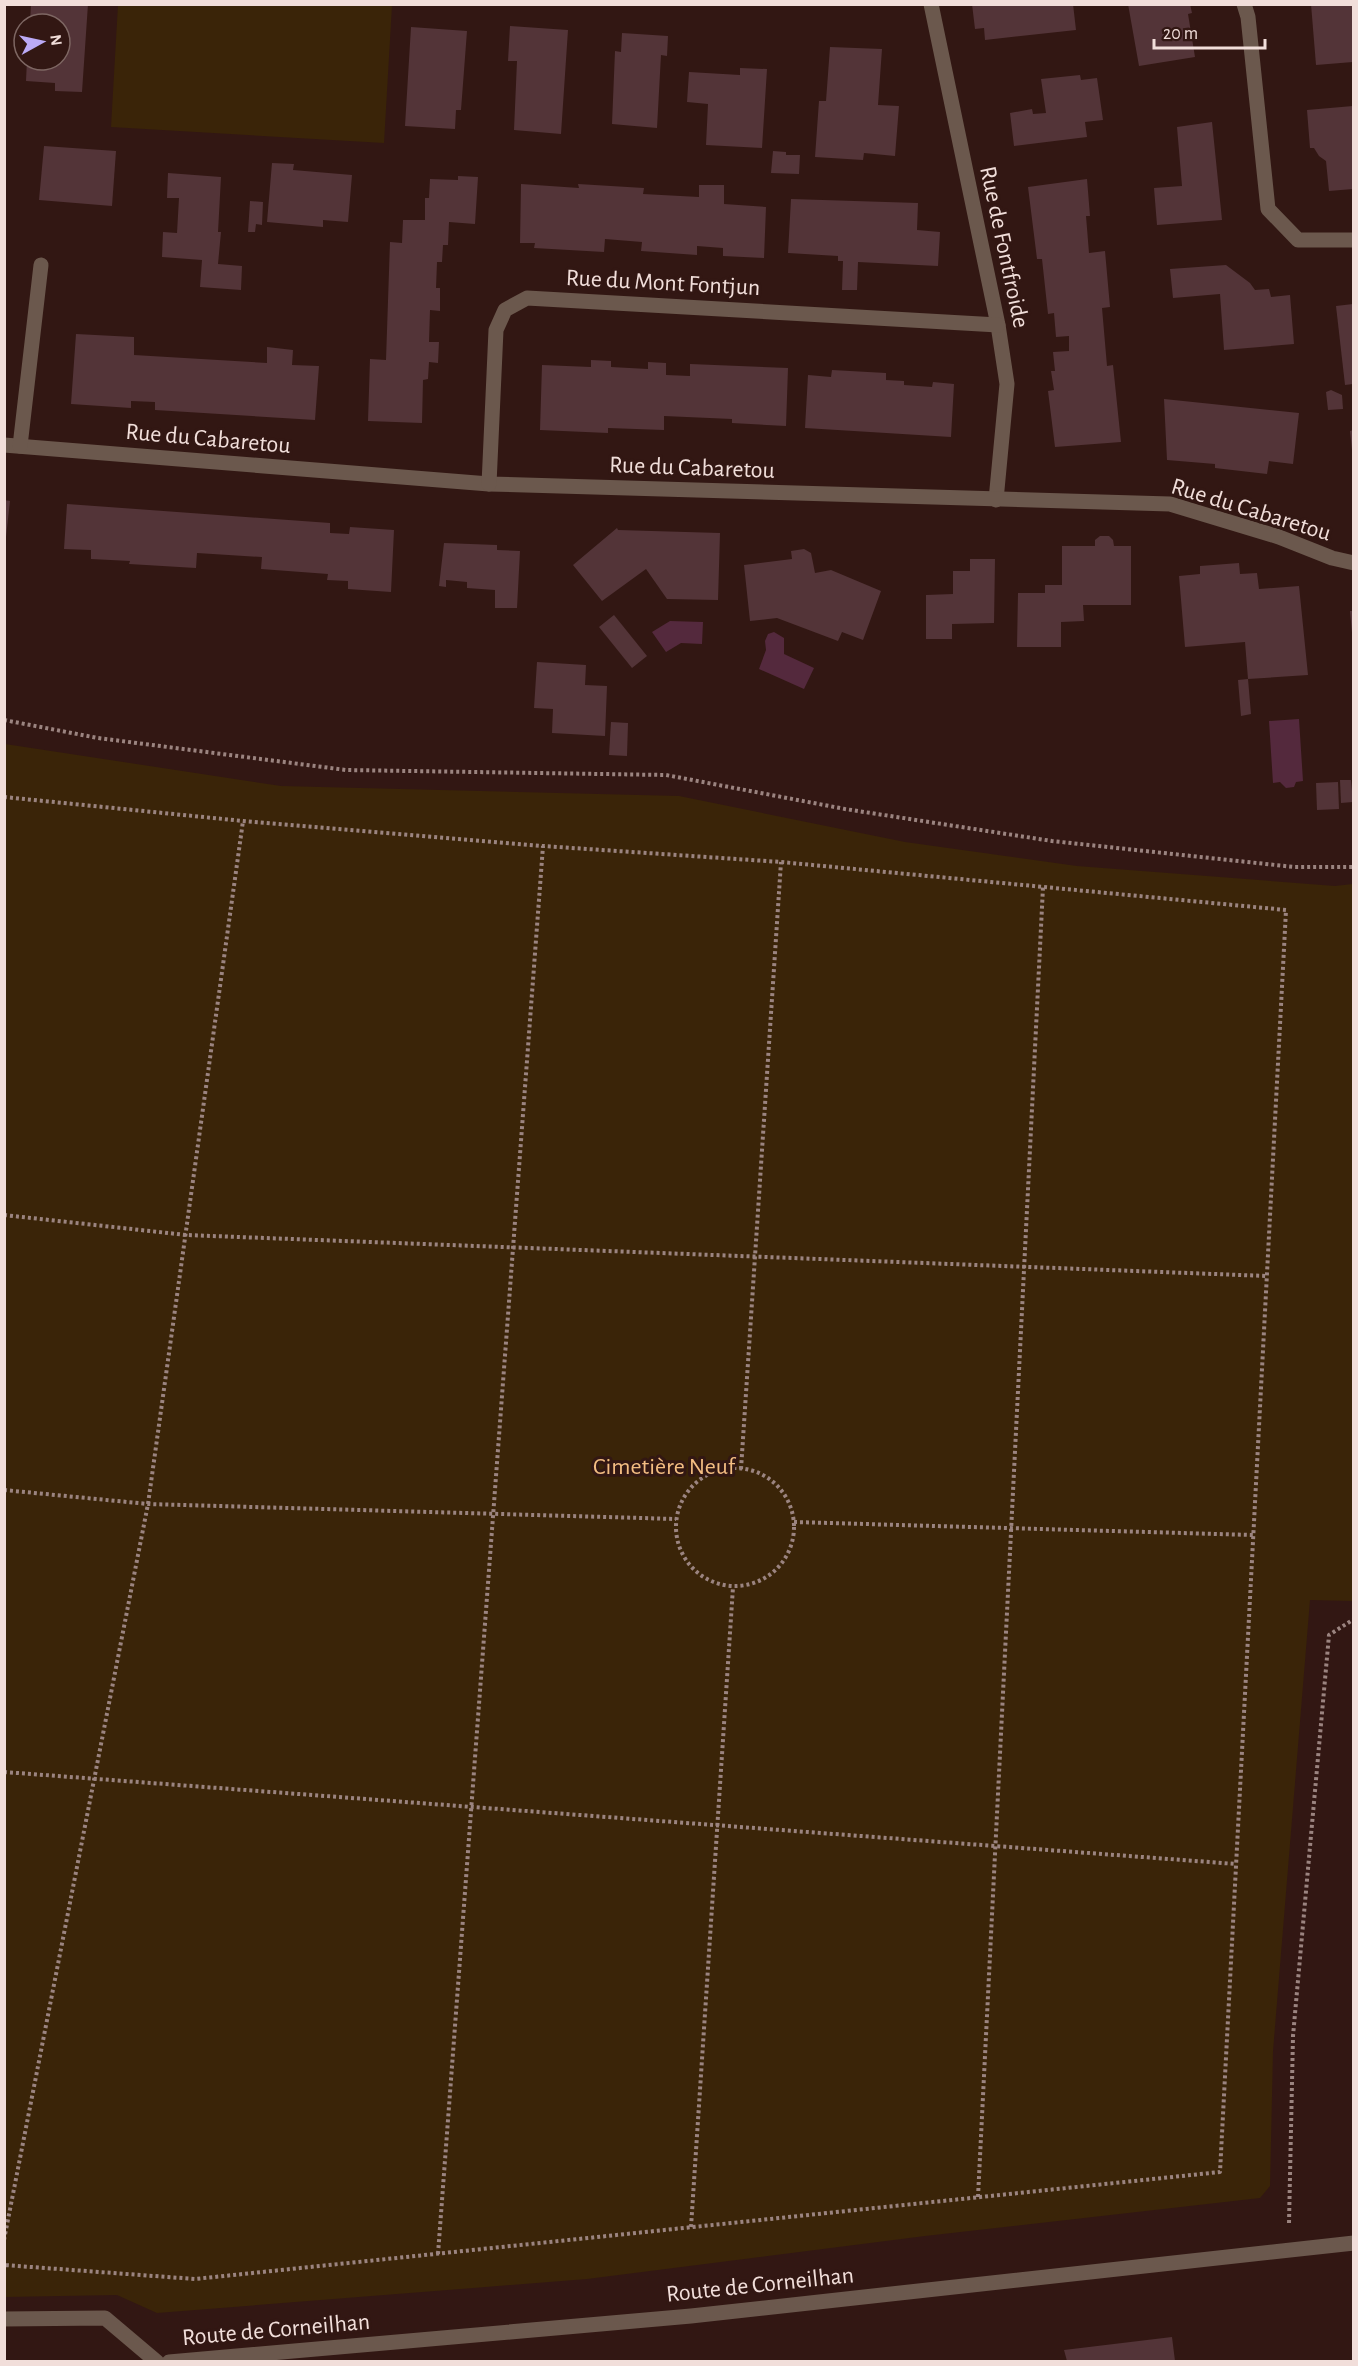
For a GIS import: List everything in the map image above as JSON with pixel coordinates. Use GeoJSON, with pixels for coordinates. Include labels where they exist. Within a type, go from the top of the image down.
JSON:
{"type":"FeatureCollection","features":[{"type":"Feature","properties":{"kind":"street","name":"Rue de Fontfroide"},"geometry":{"type":"LineString","coordinates":[[931,4],[998,325],[1007,384],[996,500]]}},
{"type":"Feature","properties":{"kind":"street"},"geometry":{"type":"LineString","coordinates":[[1244,4],[1248,17],[1268,209],[1298,240],[1353,240]]}},
{"type":"Feature","properties":{"kind":"street"},"geometry":{"type":"LineString","coordinates":[[20,446],[41,265]]}},
{"type":"Feature","properties":{"kind":"street","name":"Rue du Mont Fontjun"},"geometry":{"type":"LineString","coordinates":[[489,484],[496,330],[505,310],[527,298],[998,325]]}},
{"type":"Feature","properties":{"kind":"street","name":"Rue du Cabaretou"},"geometry":{"type":"LineString","coordinates":[[4,445],[489,484],[1170,504],[1279,537],[1332,558],[1353,563]]}},
{"type":"Feature","properties":{"kind":"street","name":"Route de Corneilhan"},"geometry":{"type":"LineString","coordinates":[[169,2361],[691,2316],[1353,2243]]}},
{"type":"Feature","properties":{"kind":"street"},"geometry":{"type":"LineString","coordinates":[[4,2319],[105,2318],[157,2361]]}},
{"type":"Feature","properties":{"kind":"path"},"geometry":{"type":"LineString","coordinates":[[4,720],[98,738],[346,770],[666,775],[845,809],[1052,842],[1294,867],[1353,867]]}},
{"type":"Feature","properties":{"kind":"path"},"geometry":{"type":"LineString","coordinates":[[4,797],[243,821],[543,846],[781,862],[1286,910],[1220,2172],[195,2279],[4,2265]]}},
{"type":"Feature","properties":{"kind":"path"},"geometry":{"type":"LineString","coordinates":[[4,2240],[148,1504],[243,821]]}},
{"type":"Feature","properties":{"kind":"path"},"geometry":{"type":"LineString","coordinates":[[438,2254],[543,846]]}},
{"type":"Feature","properties":{"kind":"path"},"geometry":{"type":"LineString","coordinates":[[741,1469],[781,862]]}},
{"type":"Feature","properties":{"kind":"path"},"geometry":{"type":"LineString","coordinates":[[978,2197],[1043,887]]}},
{"type":"Feature","properties":{"kind":"path"},"geometry":{"type":"LineString","coordinates":[[4,1215],[186,1235],[1267,1276]]}},
{"type":"Feature","properties":{"kind":"path"},"geometry":{"type":"LineString","coordinates":[[728,1468],[741,1469],[766,1477],[781,1491],[794,1522],[790,1548],[780,1566],[765,1579],[733,1587],[708,1580],[693,1569],[682,1554],[676,1539],[676,1519],[683,1499],[694,1485],[710,1474],[728,1468]]}},
{"type":"Feature","properties":{"kind":"path"},"geometry":{"type":"LineString","coordinates":[[4,1490],[148,1504],[676,1519]]}},
{"type":"Feature","properties":{"kind":"path"},"geometry":{"type":"LineString","coordinates":[[794,1522],[1253,1535]]}},
{"type":"Feature","properties":{"kind":"path"},"geometry":{"type":"LineString","coordinates":[[691,2227],[733,1587]]}},
{"type":"Feature","properties":{"kind":"path"},"geometry":{"type":"LineString","coordinates":[[1288,2251],[1293,2036],[1329,1635],[1353,1619]]}},
{"type":"Feature","properties":{"kind":"path"},"geometry":{"type":"LineString","coordinates":[[4,1772],[1236,1864]]}},
{"type":"Feature","properties":{"kind":"green space"},"geometry":{"type":"Polygon","coordinates":[[[118,5],[392,5],[384,143],[111,127],[118,5]]]}},
{"type":"Feature","properties":{"kind":"green space","name":"Cimetière Neuf"},"geometry":{"type":"Polygon","coordinates":[[[5,744],[281,786],[679,796],[905,842],[1077,866],[1335,886],[1353,884],[1353,1601],[1310,1600],[1273,2051],[1270,2186],[1260,2198],[925,2236],[587,2279],[157,2313],[117,2295],[5,2297],[5,744]]]}},
{"type":"Feature","properties":{"kind":"shaded area"},"geometry":{"type":"Polygon","coordinates":[[[670,621],[703,622],[702,644],[681,643],[666,652],[652,632],[670,621]]]}},
{"type":"Feature","properties":{"kind":"shaded area"},"geometry":{"type":"Polygon","coordinates":[[[774,632],[784,638],[784,654],[814,668],[804,689],[759,669],[766,650],[765,641],[768,634],[774,632]]]}},
{"type":"Feature","properties":{"kind":"shaded area"},"geometry":{"type":"Polygon","coordinates":[[[1299,719],[1303,781],[1296,782],[1294,787],[1286,788],[1280,782],[1273,783],[1269,721],[1299,719]]]}},
{"type":"Feature","properties":{"kind":"building"},"geometry":{"type":"Polygon","coordinates":[[[31,4],[88,4],[82,92],[55,91],[55,83],[26,81],[26,72],[72,72],[72,12],[31,12],[31,4]]]}},
{"type":"Feature","properties":{"kind":"building"},"geometry":{"type":"Polygon","coordinates":[[[972,4],[1073,4],[1076,30],[985,40],[984,28],[975,29],[972,4]]]}},
{"type":"Feature","properties":{"kind":"building"},"geometry":{"type":"Polygon","coordinates":[[[1128,4],[1190,4],[1192,13],[1188,14],[1195,57],[1139,66],[1128,4]]]}},
{"type":"Feature","properties":{"kind":"building"},"geometry":{"type":"Polygon","coordinates":[[[1311,4],[1353,4],[1353,62],[1316,65],[1311,4]]]}},
{"type":"Feature","properties":{"kind":"building"},"geometry":{"type":"Polygon","coordinates":[[[510,26],[568,30],[561,134],[514,130],[517,61],[508,61],[510,26]]]}},
{"type":"Feature","properties":{"kind":"building"},"geometry":{"type":"Polygon","coordinates":[[[411,27],[467,31],[461,110],[456,110],[455,129],[405,126],[411,27]]]}},
{"type":"Feature","properties":{"kind":"building"},"geometry":{"type":"Polygon","coordinates":[[[622,33],[668,36],[667,56],[661,55],[657,128],[612,124],[615,51],[621,52],[622,33]]]}},
{"type":"Feature","properties":{"kind":"building"},"geometry":{"type":"Polygon","coordinates":[[[830,47],[882,49],[878,105],[899,106],[895,156],[864,153],[863,160],[815,157],[819,101],[826,101],[830,47]]]}},
{"type":"Feature","properties":{"kind":"building"},"geometry":{"type":"Polygon","coordinates":[[[740,68],[767,69],[762,148],[706,145],[708,104],[687,102],[689,72],[740,75],[740,68]]]}},
{"type":"Feature","properties":{"kind":"building"},"geometry":{"type":"Polygon","coordinates":[[[1080,75],[1081,80],[1097,78],[1103,120],[1085,122],[1087,137],[1014,146],[1010,113],[1032,109],[1033,114],[1046,113],[1041,79],[1080,75]]]}},
{"type":"Feature","properties":{"kind":"building"},"geometry":{"type":"Polygon","coordinates":[[[1353,106],[1353,189],[1329,191],[1326,161],[1314,148],[1310,148],[1307,110],[1353,106]]]}},
{"type":"Feature","properties":{"kind":"building"},"geometry":{"type":"Polygon","coordinates":[[[1212,122],[1222,220],[1157,225],[1154,188],[1182,186],[1177,127],[1212,122]]]}},
{"type":"Feature","properties":{"kind":"building"},"geometry":{"type":"Polygon","coordinates":[[[44,146],[116,151],[112,206],[39,200],[44,146]]]}},
{"type":"Feature","properties":{"kind":"building"},"geometry":{"type":"Polygon","coordinates":[[[773,151],[786,152],[786,155],[800,155],[799,174],[771,173],[773,151]]]}},
{"type":"Feature","properties":{"kind":"building"},"geometry":{"type":"Polygon","coordinates":[[[272,163],[294,164],[293,170],[352,175],[348,222],[323,220],[323,227],[267,222],[272,163]]]}},
{"type":"Feature","properties":{"kind":"building"},"geometry":{"type":"Polygon","coordinates":[[[168,173],[221,177],[218,232],[221,232],[218,264],[242,266],[241,290],[200,287],[202,260],[162,257],[163,232],[177,233],[179,198],[167,198],[168,173]]]}},
{"type":"Feature","properties":{"kind":"building"},"geometry":{"type":"Polygon","coordinates":[[[458,176],[478,177],[475,224],[449,222],[448,245],[443,245],[442,262],[437,262],[436,288],[440,288],[440,311],[430,310],[429,342],[439,342],[438,363],[429,362],[428,379],[423,380],[422,423],[368,421],[370,359],[386,360],[390,242],[402,243],[403,220],[425,220],[425,198],[429,198],[430,179],[458,180],[458,176]]]}},
{"type":"Feature","properties":{"kind":"building"},"geometry":{"type":"Polygon","coordinates":[[[1087,179],[1090,216],[1086,216],[1089,253],[1105,251],[1110,307],[1102,308],[1107,366],[1113,365],[1121,442],[1055,447],[1048,391],[1054,390],[1051,371],[1055,371],[1053,352],[1069,351],[1069,336],[1056,337],[1054,313],[1048,314],[1042,259],[1037,259],[1028,187],[1087,179]]]}},
{"type":"Feature","properties":{"kind":"building"},"geometry":{"type":"Polygon","coordinates":[[[521,184],[579,188],[578,184],[644,188],[643,194],[699,197],[699,185],[724,185],[724,204],[766,207],[764,258],[723,256],[723,248],[697,246],[697,255],[641,251],[642,242],[605,239],[604,252],[534,248],[535,243],[520,243],[521,184]]]}},
{"type":"Feature","properties":{"kind":"building"},"geometry":{"type":"Polygon","coordinates":[[[791,199],[918,203],[917,230],[940,232],[938,266],[858,262],[857,290],[842,290],[843,261],[838,261],[838,256],[788,253],[791,199]]]}},
{"type":"Feature","properties":{"kind":"building"},"geometry":{"type":"Polygon","coordinates":[[[250,201],[263,202],[262,225],[256,224],[255,232],[248,232],[250,201]]]}},
{"type":"Feature","properties":{"kind":"building"},"geometry":{"type":"Polygon","coordinates":[[[1226,265],[1250,283],[1255,290],[1269,289],[1271,297],[1290,295],[1294,344],[1224,350],[1220,294],[1173,298],[1170,269],[1226,265]]]}},
{"type":"Feature","properties":{"kind":"building"},"geometry":{"type":"Polygon","coordinates":[[[1353,304],[1353,384],[1345,385],[1336,306],[1353,304]]]}},
{"type":"Feature","properties":{"kind":"building"},"geometry":{"type":"Polygon","coordinates":[[[76,334],[134,337],[134,355],[267,363],[267,347],[293,350],[292,365],[319,366],[315,420],[155,410],[155,402],[131,401],[131,408],[71,404],[76,334]]]}},
{"type":"Feature","properties":{"kind":"building"},"geometry":{"type":"Polygon","coordinates":[[[591,360],[611,361],[611,367],[648,369],[648,362],[666,363],[666,375],[690,376],[690,364],[788,368],[786,426],[732,423],[732,419],[664,416],[664,430],[608,428],[608,433],[540,430],[542,365],[591,367],[591,360]]]}},
{"type":"Feature","properties":{"kind":"building"},"geometry":{"type":"Polygon","coordinates":[[[832,370],[886,373],[886,380],[904,381],[904,385],[932,387],[933,382],[954,384],[951,437],[805,428],[808,375],[831,377],[832,370]]]}},
{"type":"Feature","properties":{"kind":"building"},"geometry":{"type":"Polygon","coordinates":[[[1331,390],[1342,395],[1343,409],[1328,410],[1326,392],[1331,390]]]}},
{"type":"Feature","properties":{"kind":"building"},"geometry":{"type":"Polygon","coordinates":[[[1164,399],[1299,413],[1293,464],[1269,461],[1267,474],[1215,468],[1215,464],[1167,460],[1164,399]]]}},
{"type":"Feature","properties":{"kind":"building"},"geometry":{"type":"Polygon","coordinates":[[[1353,430],[1353,450],[1352,450],[1350,431],[1353,430]]]}},
{"type":"Feature","properties":{"kind":"building"},"geometry":{"type":"Polygon","coordinates":[[[4,500],[10,501],[6,537],[4,536],[4,500]]]}},
{"type":"Feature","properties":{"kind":"building"},"geometry":{"type":"Polygon","coordinates":[[[67,504],[330,523],[330,533],[349,534],[350,527],[394,530],[391,592],[348,589],[348,581],[327,580],[328,574],[261,569],[262,557],[197,553],[196,568],[91,559],[91,550],[64,549],[67,504]]]}},
{"type":"Feature","properties":{"kind":"building"},"geometry":{"type":"Polygon","coordinates":[[[617,528],[618,530],[720,533],[718,600],[667,599],[646,569],[602,601],[573,565],[617,528]]]}},
{"type":"Feature","properties":{"kind":"building"},"geometry":{"type":"Polygon","coordinates":[[[1100,536],[1109,536],[1114,546],[1131,546],[1131,605],[1083,605],[1084,621],[1061,622],[1061,647],[1017,647],[1018,593],[1045,593],[1045,585],[1062,585],[1062,546],[1095,546],[1095,540],[1100,536]]]}},
{"type":"Feature","properties":{"kind":"building"},"geometry":{"type":"Polygon","coordinates":[[[444,543],[497,545],[497,550],[520,551],[517,608],[495,608],[495,590],[467,588],[467,582],[446,580],[446,587],[439,586],[444,543]]]}},
{"type":"Feature","properties":{"kind":"building"},"geometry":{"type":"Polygon","coordinates":[[[804,549],[811,553],[815,573],[831,570],[881,591],[863,640],[842,632],[838,641],[777,618],[750,621],[744,565],[792,559],[791,551],[804,549]]]}},
{"type":"Feature","properties":{"kind":"building"},"geometry":{"type":"Polygon","coordinates":[[[970,559],[995,559],[994,623],[952,624],[952,639],[926,639],[926,595],[953,594],[953,571],[970,571],[970,559]]]}},
{"type":"Feature","properties":{"kind":"building"},"geometry":{"type":"Polygon","coordinates":[[[1239,563],[1240,574],[1257,573],[1259,589],[1299,586],[1308,675],[1248,679],[1245,642],[1185,647],[1179,576],[1200,574],[1200,566],[1239,563]]]}},
{"type":"Feature","properties":{"kind":"building"},"geometry":{"type":"Polygon","coordinates":[[[1350,611],[1353,611],[1353,633],[1352,633],[1350,611]]]}},
{"type":"Feature","properties":{"kind":"building"},"geometry":{"type":"Polygon","coordinates":[[[614,615],[647,656],[632,668],[599,627],[614,615]]]}},
{"type":"Feature","properties":{"kind":"building"},"geometry":{"type":"Polygon","coordinates":[[[537,662],[586,665],[585,685],[607,686],[605,736],[552,733],[553,709],[534,708],[537,662]]]}},
{"type":"Feature","properties":{"kind":"building"},"geometry":{"type":"Polygon","coordinates":[[[1248,679],[1251,714],[1241,716],[1238,680],[1248,679]]]}},
{"type":"Feature","properties":{"kind":"building"},"geometry":{"type":"Polygon","coordinates":[[[611,722],[628,723],[627,756],[609,755],[611,722]]]}},
{"type":"Feature","properties":{"kind":"building"},"geometry":{"type":"Polygon","coordinates":[[[1340,780],[1351,780],[1353,802],[1341,803],[1340,780]]]}},
{"type":"Feature","properties":{"kind":"building"},"geometry":{"type":"Polygon","coordinates":[[[1338,782],[1339,809],[1317,810],[1316,783],[1338,782]]]}},
{"type":"Feature","properties":{"kind":"building"},"geometry":{"type":"Polygon","coordinates":[[[1172,2337],[1175,2361],[1067,2361],[1064,2350],[1172,2337]]]}}]}
